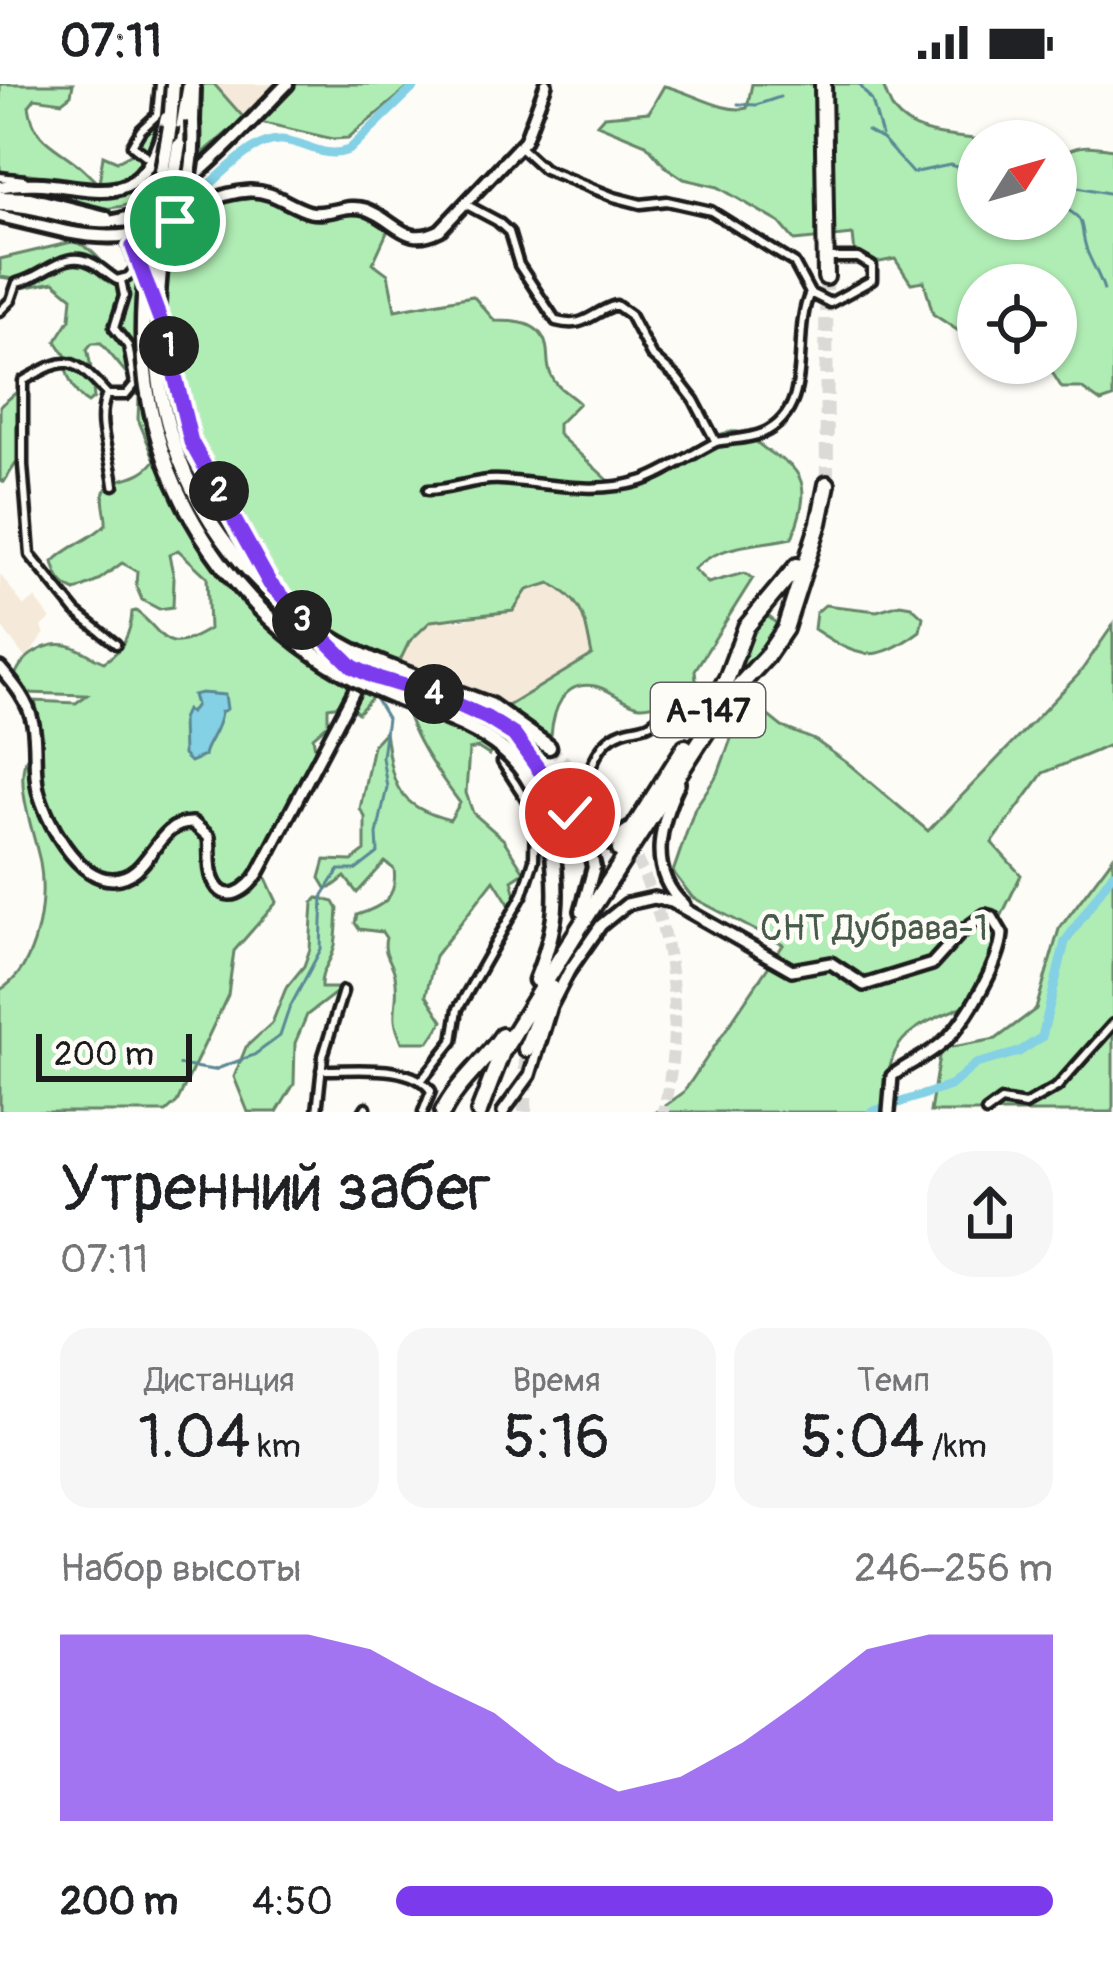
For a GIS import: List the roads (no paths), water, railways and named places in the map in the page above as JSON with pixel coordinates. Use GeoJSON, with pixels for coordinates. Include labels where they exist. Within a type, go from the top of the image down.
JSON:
{"type":"FeatureCollection","features":[{"type":"Feature","properties":{"kind":"highway"},"geometry":{"type":"LineString","coordinates":[[823,84],[826,277]]}},
{"type":"Feature","properties":{"kind":"highway","name":"А-147"},"geometry":{"type":"LineString","coordinates":[[479,1112],[509,1040],[732,691],[788,623],[827,484]]}},
{"type":"Feature","properties":{"kind":"highway","name":"А-147"},"geometry":{"type":"LineString","coordinates":[[442,1112],[457,1088],[490,1054],[721,690],[753,617],[791,576],[822,506]]}},
{"type":"Feature","properties":{"kind":"highway","name":"А-147"},"geometry":{"type":"LineString","coordinates":[[753,617],[767,609],[778,615],[779,639]]}},
{"type":"Feature","properties":{"kind":"highway","name":"А-147"},"geometry":{"type":"LineString","coordinates":[[526,1049],[558,975],[628,854]]}},
{"type":"Feature","properties":{"kind":"main road"},"geometry":{"type":"LineString","coordinates":[[192,84],[150,254],[144,361],[159,441],[198,530],[244,593],[327,662],[387,694],[470,726],[509,752],[535,786],[551,838],[558,896],[556,920],[536,980]]}},
{"type":"Feature","properties":{"kind":"main road"},"geometry":{"type":"LineString","coordinates":[[0,201],[88,221],[122,220],[175,190],[287,84]]}},
{"type":"Feature","properties":{"kind":"main road"},"geometry":{"type":"LineString","coordinates":[[0,188],[39,184],[104,192],[134,180],[152,160],[173,91]]}},
{"type":"Feature","properties":{"kind":"main road"},"geometry":{"type":"LineString","coordinates":[[0,216],[67,232],[126,238],[167,219],[191,180],[173,91]]}},
{"type":"Feature","properties":{"kind":"main road"},"geometry":{"type":"LineString","coordinates":[[182,125],[163,254],[157,351],[164,410],[183,469],[222,542],[262,585],[336,640],[400,671],[490,705],[549,747]]}},
{"type":"Feature","properties":{"kind":"main road"},"geometry":{"type":"LineString","coordinates":[[122,220],[164,330],[191,442],[255,561],[293,610],[364,673],[443,698],[514,735],[585,836],[610,844],[638,818]]}},
{"type":"Feature","properties":{"kind":"main road","name":"А-147"},"geometry":{"type":"LineString","coordinates":[[582,911],[594,867],[585,836]]}},
{"type":"Feature","properties":{"kind":"street"},"geometry":{"type":"LineString","coordinates":[[152,160],[132,146],[157,115],[160,84]]}},
{"type":"Feature","properties":{"kind":"street"},"geometry":{"type":"LineString","coordinates":[[133,247],[207,203],[244,192],[277,195],[317,213],[360,208],[418,238],[440,230],[520,147],[546,84]]}},
{"type":"Feature","properties":{"kind":"street"},"geometry":{"type":"LineString","coordinates":[[520,147],[544,169],[614,197],[641,204],[667,201],[711,211],[794,262],[810,293],[830,303],[872,280],[872,266],[864,260],[826,258]]}},
{"type":"Feature","properties":{"kind":"street"},"geometry":{"type":"LineString","coordinates":[[0,177],[39,184]]}},
{"type":"Feature","properties":{"kind":"street"},"geometry":{"type":"LineString","coordinates":[[465,204],[508,232],[519,266],[556,321],[584,323],[616,305],[630,315],[651,355],[694,400],[716,442]]}},
{"type":"Feature","properties":{"kind":"street"},"geometry":{"type":"LineString","coordinates":[[0,311],[17,284],[68,258],[86,260],[122,280]]}},
{"type":"Feature","properties":{"kind":"street"},"geometry":{"type":"LineString","coordinates":[[122,280],[139,264]]}},
{"type":"Feature","properties":{"kind":"street"},"geometry":{"type":"LineString","coordinates":[[116,644],[66,601],[30,555],[23,381],[67,360],[80,364],[106,394],[126,395],[135,384],[128,346],[114,328],[124,296],[122,280]]}},
{"type":"Feature","properties":{"kind":"street"},"geometry":{"type":"LineString","coordinates":[[428,490],[470,480],[538,486],[624,484],[644,480],[716,442],[764,433],[793,404],[802,315],[810,293]]}},
{"type":"Feature","properties":{"kind":"street"},"geometry":{"type":"LineString","coordinates":[[106,394],[101,408],[103,438],[114,485]]}},
{"type":"Feature","properties":{"kind":"street"},"geometry":{"type":"LineString","coordinates":[[0,668],[30,713],[35,775],[46,812],[82,865],[106,879],[124,877],[142,864],[170,828],[193,823],[209,837],[213,880],[231,894],[246,890],[259,872],[364,673]]}},
{"type":"Feature","properties":{"kind":"street"},"geometry":{"type":"LineString","coordinates":[[570,813],[585,790],[592,764],[616,734],[650,726],[664,710]]}},
{"type":"Feature","properties":{"kind":"street"},"geometry":{"type":"LineString","coordinates":[[421,1081],[454,1041],[458,1009],[527,885],[535,855],[536,817],[501,758],[514,735]]}},
{"type":"Feature","properties":{"kind":"street","name":"А-147"},"geometry":{"type":"LineString","coordinates":[[688,909],[666,886],[659,860],[673,798],[696,746]]}},
{"type":"Feature","properties":{"kind":"street"},"geometry":{"type":"LineString","coordinates":[[503,1112],[530,1075],[561,985],[602,925],[620,908],[642,898],[660,898],[688,909],[792,970],[831,963],[864,986],[932,964],[980,916],[995,920],[1002,934],[998,958],[961,1024],[941,1044],[890,1078],[889,1112]]}},
{"type":"Feature","properties":{"kind":"street"},"geometry":{"type":"LineString","coordinates":[[317,1112],[321,1070],[343,991]]}},
{"type":"Feature","properties":{"kind":"street"},"geometry":{"type":"LineString","coordinates":[[986,1112],[1000,1101],[1025,1105],[1058,1087],[1113,1024]]}},
{"type":"Feature","properties":{"kind":"street"},"geometry":{"type":"LineString","coordinates":[[321,1070],[395,1073],[421,1081],[431,1091],[423,1112]]}},
{"type":"Feature","properties":{"kind":"water"},"geometry":{"type":"Polygon","coordinates":[[[193,695],[225,695],[227,709],[221,712],[204,756],[190,762],[183,755],[182,719],[196,705],[193,695]]]}},
{"type":"Feature","properties":{"kind":"waterway"},"geometry":{"type":"LineString","coordinates":[[207,187],[242,156],[272,141],[291,141],[331,153],[349,150],[417,84]]}},
{"type":"Feature","properties":{"kind":"waterway"},"geometry":{"type":"LineString","coordinates":[[859,84],[872,101],[882,136]]}},
{"type":"Feature","properties":{"kind":"waterway"},"geometry":{"type":"LineString","coordinates":[[738,104],[756,105],[780,97]]}},
{"type":"Feature","properties":{"kind":"waterway"},"geometry":{"type":"LineString","coordinates":[[867,131],[883,140],[912,173],[957,167]]}},
{"type":"Feature","properties":{"kind":"waterway"},"geometry":{"type":"LineString","coordinates":[[1077,187],[1113,194]]}},
{"type":"Feature","properties":{"kind":"waterway"},"geometry":{"type":"LineString","coordinates":[[1077,217],[1104,290]]}},
{"type":"Feature","properties":{"kind":"waterway"},"geometry":{"type":"LineString","coordinates":[[149,354],[155,386]]}},
{"type":"Feature","properties":{"kind":"waterway"},"geometry":{"type":"LineString","coordinates":[[161,419],[170,450]]}},
{"type":"Feature","properties":{"kind":"waterway"},"geometry":{"type":"LineString","coordinates":[[176,464],[194,504]]}},
{"type":"Feature","properties":{"kind":"waterway"},"geometry":{"type":"LineString","coordinates":[[199,513],[243,576],[338,662]]}},
{"type":"Feature","properties":{"kind":"waterway"},"geometry":{"type":"LineString","coordinates":[[179,1065],[214,1070],[254,1055],[280,1036],[321,949],[323,895],[339,870],[356,870],[378,853],[387,787],[382,757],[387,718],[372,693]]}},
{"type":"Feature","properties":{"kind":"waterway"},"geometry":{"type":"LineString","coordinates":[[871,1112],[950,1086],[976,1064],[1019,1052],[1042,1037],[1065,942],[1113,873]]}},
{"type":"Feature","properties":{"kind":"tunnel"},"geometry":{"type":"LineString","coordinates":[[826,277],[827,484]]}},
{"type":"Feature","properties":{"kind":"tunnel"},"geometry":{"type":"LineString","coordinates":[[549,747],[586,784],[616,824],[658,913],[674,1011],[663,1112]]}},
{"type":"Feature","properties":{"kind":"tunnel"},"geometry":{"type":"LineString","coordinates":[[525,1112],[526,1049]]}},
{"type":"Feature","properties":{"kind":"park label","name":"СНТ Дубрава-1"},"geometry":{"type":"Point","coordinates":[874,927]}}]}
